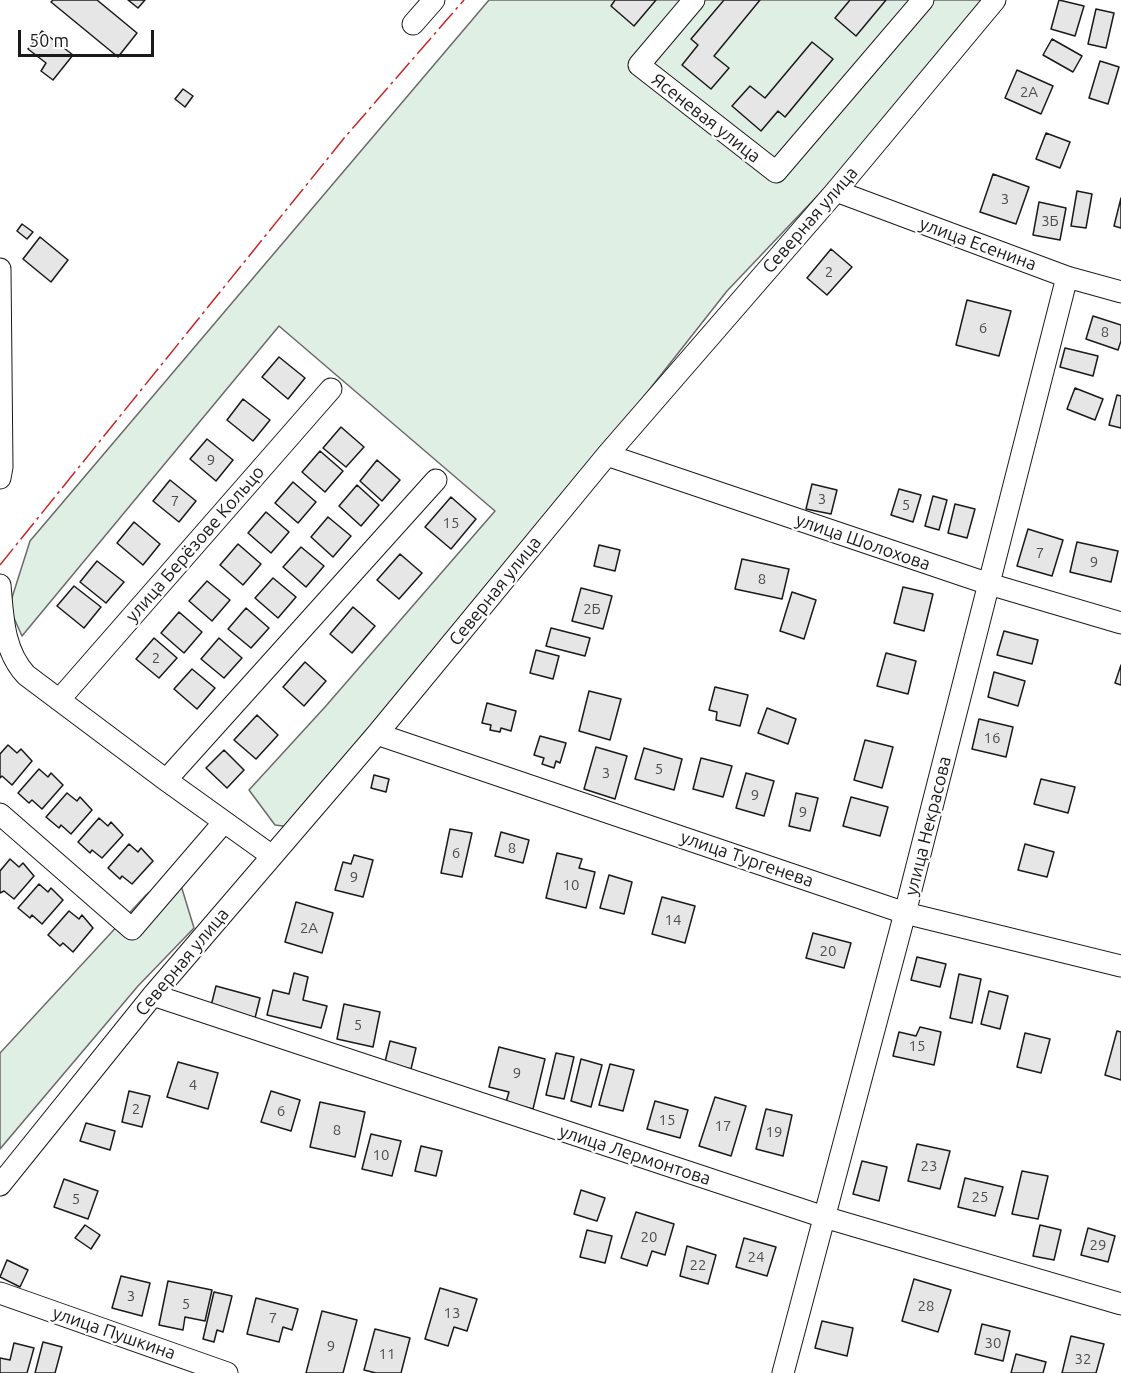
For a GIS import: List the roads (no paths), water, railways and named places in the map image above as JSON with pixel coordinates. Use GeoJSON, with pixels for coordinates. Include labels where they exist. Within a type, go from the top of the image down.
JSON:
{"type":"FeatureCollection","features":[{"type":"Feature","properties":{"kind":"street"},"geometry":{"type":"LineString","coordinates":[[413,24],[434,0]]}},
{"type":"Feature","properties":{"kind":"street","name":"Ясеневая улица"},"geometry":{"type":"LineString","coordinates":[[694,0],[639,65],[776,172],[923,0]]}},
{"type":"Feature","properties":{"kind":"street","name":"Северная улица"},"geometry":{"type":"LineString","coordinates":[[0,1185],[153,994],[378,734],[607,454],[836,191],[994,0]]}},
{"type":"Feature","properties":{"kind":"street","name":"улица Есенина"},"geometry":{"type":"LineString","coordinates":[[836,191],[1067,277],[1121,292]]}},
{"type":"Feature","properties":{"kind":"street"},"geometry":{"type":"LineString","coordinates":[[0,269],[2,467],[0,478]]}},
{"type":"Feature","properties":{"kind":"street","name":"улица Некрасова"},"geometry":{"type":"LineString","coordinates":[[783,1373],[905,913],[1067,277]]}},
{"type":"Feature","properties":{"kind":"street","name":"улица Берёзове Кольцо"},"geometry":{"type":"LineString","coordinates":[[59,700],[331,389]]}},
{"type":"Feature","properties":{"kind":"street","name":"улица Шолохова"},"geometry":{"type":"LineString","coordinates":[[607,454],[989,584],[1121,622]]}},
{"type":"Feature","properties":{"kind":"street"},"geometry":{"type":"LineString","coordinates":[[165,780],[436,480]]}},
{"type":"Feature","properties":{"kind":"street"},"geometry":{"type":"LineString","coordinates":[[0,585],[3,627],[17,665],[35,683],[272,856]]}},
{"type":"Feature","properties":{"kind":"street","name":"улица Тургенева"},"geometry":{"type":"LineString","coordinates":[[378,734],[905,913],[1121,966]]}},
{"type":"Feature","properties":{"kind":"street"},"geometry":{"type":"LineString","coordinates":[[0,814],[132,929],[224,822]]}},
{"type":"Feature","properties":{"kind":"street","name":"улица Лермонтова"},"geometry":{"type":"LineString","coordinates":[[153,994],[824,1217],[1121,1304]]}},
{"type":"Feature","properties":{"kind":"street","name":"улица Пушкина"},"geometry":{"type":"LineString","coordinates":[[0,1293],[227,1373]]}}]}
